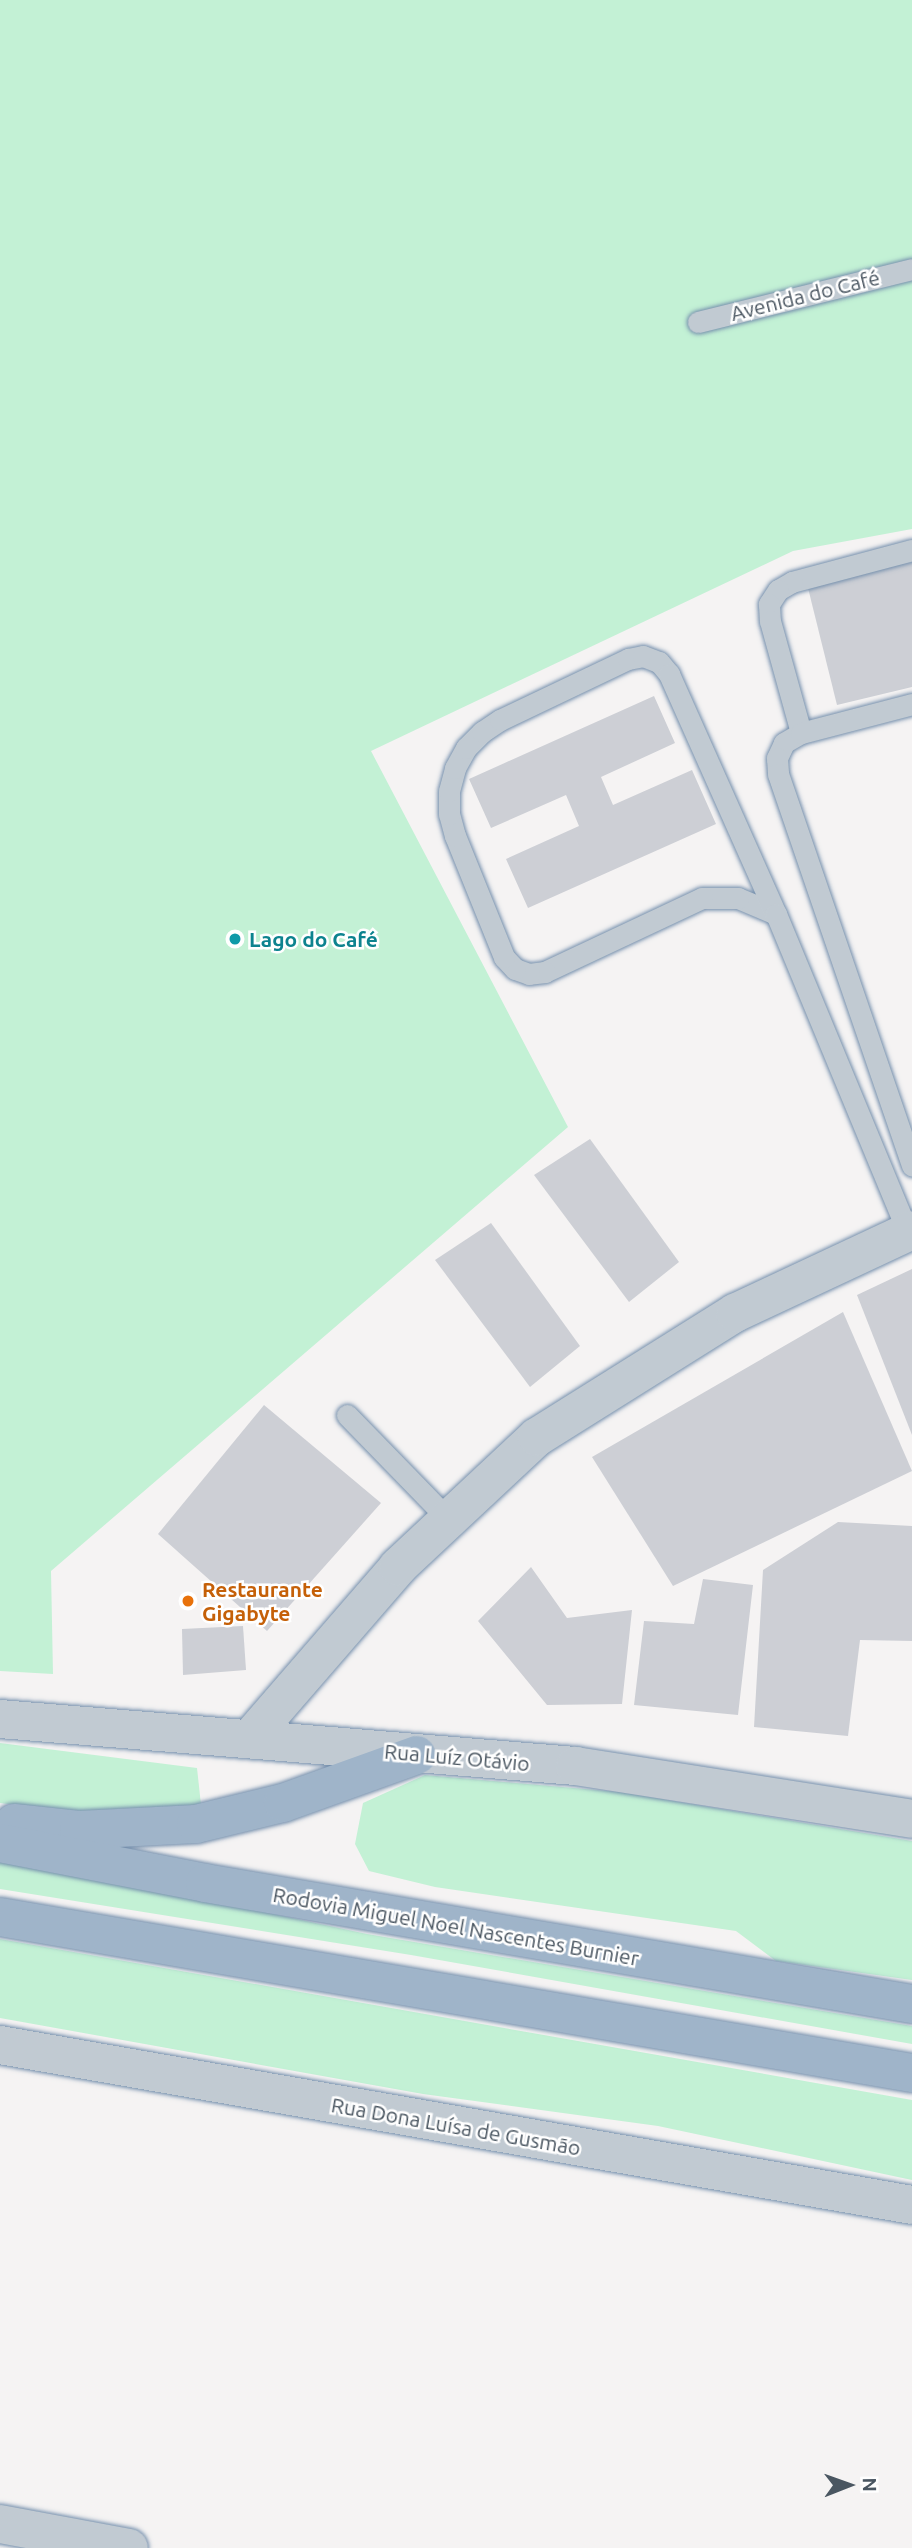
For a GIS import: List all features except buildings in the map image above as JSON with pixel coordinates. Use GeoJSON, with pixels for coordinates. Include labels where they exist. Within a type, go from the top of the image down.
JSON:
{"type":"FeatureCollection","features":[{"type":"Feature","properties":{"kind":"highway"},"geometry":{"type":"LineString","coordinates":[[0,1821],[79,1830],[195,1824],[283,1803],[417,1755]]}},
{"type":"Feature","properties":{"kind":"highway","name":"Rodovia Miguel Noel Nascentes Burnier"},"geometry":{"type":"LineString","coordinates":[[0,1843],[205,1883],[912,2004]]}},
{"type":"Feature","properties":{"kind":"highway"},"geometry":{"type":"LineString","coordinates":[[0,1917],[912,2073]]}},
{"type":"Feature","properties":{"kind":"street"},"geometry":{"type":"LineString","coordinates":[[251,1737],[398,1567],[537,1437],[735,1313],[910,1231]]}},
{"type":"Feature","properties":{"kind":"street","name":"Rua Luíz Otávio"},"geometry":{"type":"LineString","coordinates":[[0,1719],[251,1737],[417,1755],[575,1766],[912,1819]]}},
{"type":"Feature","properties":{"kind":"street","name":"Rua Dona Luísa de Gusmão"},"geometry":{"type":"LineString","coordinates":[[0,2045],[912,2206]]}},
{"type":"Feature","properties":{"kind":"street"},"geometry":{"type":"LineString","coordinates":[[828,2192],[912,2233]]}},
{"type":"Feature","properties":{"kind":"street"},"geometry":{"type":"LineString","coordinates":[[0,2524],[129,2548]]}},
{"type":"Feature","properties":{"kind":"lane","name":"Avenida do Café"},"geometry":{"type":"LineString","coordinates":[[698,322],[912,269]]}},
{"type":"Feature","properties":{"kind":"lane"},"geometry":{"type":"LineString","coordinates":[[801,733],[770,621],[769,604],[778,590],[792,582],[912,550]]}},
{"type":"Feature","properties":{"kind":"lane"},"geometry":{"type":"LineString","coordinates":[[776,914],[738,898],[702,898],[545,971],[529,974],[515,969],[504,957],[455,836],[449,814],[449,792],[455,768],[466,748],[482,732],[500,720],[628,659],[643,656],[659,662],[668,674],[776,914],[910,1231]]}},
{"type":"Feature","properties":{"kind":"lane"},"geometry":{"type":"LineString","coordinates":[[912,704],[801,733],[784,743],[777,758],[778,774],[912,1166]]}},
{"type":"Feature","properties":{"kind":"lane"},"geometry":{"type":"LineString","coordinates":[[346,1415],[449,1520]]}},
{"type":"Feature","properties":{"kind":"green space","name":"Lago do Café"},"geometry":{"type":"Polygon","coordinates":[[[0,0],[912,0],[912,529],[793,551],[371,751],[568,1127],[51,1571],[53,1674],[0,1671],[0,0]]]}},
{"type":"Feature","properties":{"kind":"green space"},"geometry":{"type":"Polygon","coordinates":[[[0,1743],[197,1768],[202,1814],[79,1813],[0,1803],[0,1743]]]}},
{"type":"Feature","properties":{"kind":"green space"},"geometry":{"type":"Polygon","coordinates":[[[425,1775],[620,1792],[912,1841],[912,1980],[776,1961],[736,1931],[435,1887],[369,1871],[355,1844],[363,1803],[425,1775]]]}},
{"type":"Feature","properties":{"kind":"green space"},"geometry":{"type":"Polygon","coordinates":[[[0,1860],[92,1875],[367,1934],[912,2026],[912,2044],[411,1955],[0,1889],[0,1860]]]}},
{"type":"Feature","properties":{"kind":"green space"},"geometry":{"type":"Polygon","coordinates":[[[0,1939],[912,2100],[912,2180],[658,2126],[423,2094],[0,2018],[0,1939]]]}},
{"type":"Feature","properties":{"kind":"place","name":"Lago do Café"},"geometry":{"type":"Point","coordinates":[235,939]}},
{"type":"Feature","properties":{"kind":"place","name":"Restaurante Gigabyte"},"geometry":{"type":"Point","coordinates":[188,1601]}}]}
